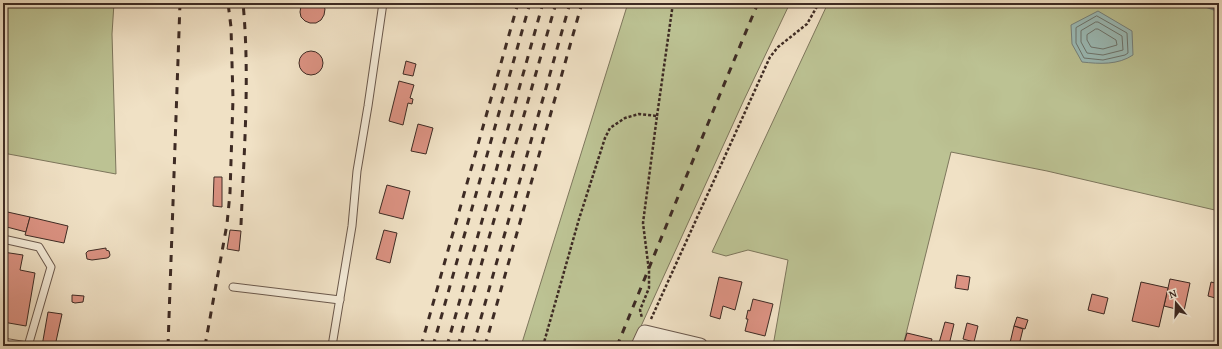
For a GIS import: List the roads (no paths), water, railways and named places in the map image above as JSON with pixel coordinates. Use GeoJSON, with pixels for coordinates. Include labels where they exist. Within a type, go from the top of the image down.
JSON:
{"type":"FeatureCollection","features":[{"type":"Feature","properties":{"kind":"street"},"geometry":{"type":"LineString","coordinates":[[642,339],[700,346]]}},
{"type":"Feature","properties":{"kind":"lane"},"geometry":{"type":"LineString","coordinates":[[332,346],[352,226],[358,172],[383,3]]}},
{"type":"Feature","properties":{"kind":"lane"},"geometry":{"type":"LineString","coordinates":[[3,239],[39,248],[51,267],[28,346],[3,342]]}},
{"type":"Feature","properties":{"kind":"lane"},"geometry":{"type":"LineString","coordinates":[[234,287],[340,300]]}},
{"type":"Feature","properties":{"kind":"water"},"geometry":{"type":"Polygon","coordinates":[[[1098,11],[1132,31],[1133,55],[1121,61],[1115,62],[1082,62],[1072,44],[1071,25],[1098,11]]]}},
{"type":"Feature","properties":{"kind":"waterway"},"geometry":{"type":"LineString","coordinates":[[1200,3],[1219,10]]}},
{"type":"Feature","properties":{"kind":"railway"},"geometry":{"type":"LineString","coordinates":[[168,346],[180,3]]}},
{"type":"Feature","properties":{"kind":"railway"},"geometry":{"type":"LineString","coordinates":[[205,346],[227,224],[230,193],[233,99],[231,27],[228,3]]}},
{"type":"Feature","properties":{"kind":"railway"},"geometry":{"type":"LineString","coordinates":[[241,225],[246,86],[243,3]]}},
{"type":"Feature","properties":{"kind":"railway"},"geometry":{"type":"LineString","coordinates":[[421,346],[518,3]]}},
{"type":"Feature","properties":{"kind":"railway"},"geometry":{"type":"LineString","coordinates":[[433,346],[530,3]]}},
{"type":"Feature","properties":{"kind":"railway"},"geometry":{"type":"LineString","coordinates":[[447,346],[543,3]]}},
{"type":"Feature","properties":{"kind":"railway"},"geometry":{"type":"LineString","coordinates":[[458,346],[556,3]]}},
{"type":"Feature","properties":{"kind":"railway"},"geometry":{"type":"LineString","coordinates":[[473,346],[570,3]]}},
{"type":"Feature","properties":{"kind":"railway"},"geometry":{"type":"LineString","coordinates":[[485,346],[582,3]]}},
{"type":"Feature","properties":{"kind":"railway"},"geometry":{"type":"LineString","coordinates":[[617,346],[758,3]]}}]}
